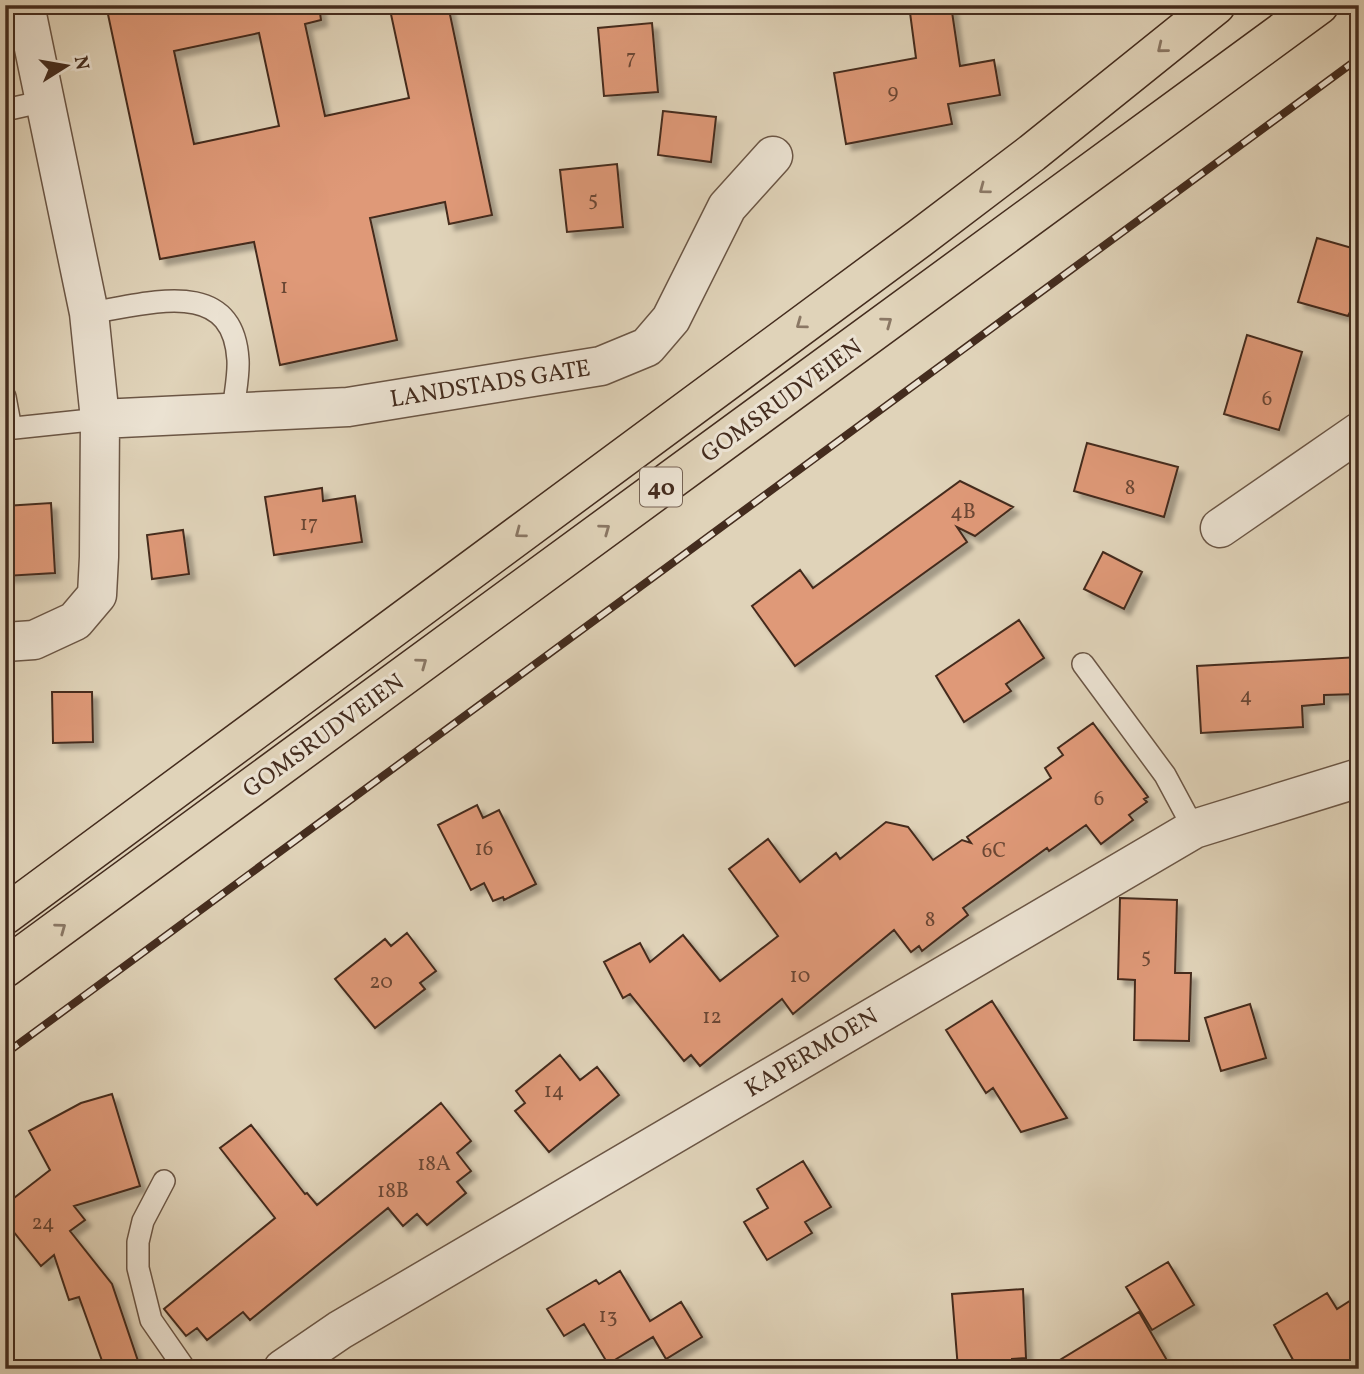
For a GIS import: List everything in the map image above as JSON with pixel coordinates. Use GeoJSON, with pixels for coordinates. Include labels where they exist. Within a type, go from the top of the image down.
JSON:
{"type":"FeatureCollection","features":[{"type":"Feature","properties":{"kind":"main road","name":"GOMSRUDVEIEN"},"geometry":{"type":"LineString","coordinates":[[5,915],[920,238],[1032,153],[1216,5]]}},
{"type":"Feature","properties":{"kind":"main road","name":"GOMSRUDVEIEN"},"geometry":{"type":"LineString","coordinates":[[5,968],[1319,5]]}},
{"type":"Feature","properties":{"kind":"street"},"geometry":{"type":"LineString","coordinates":[[5,642],[34,640],[75,621],[97,595],[100,419],[89,313],[25,5]]}},
{"type":"Feature","properties":{"kind":"street","name":"LANDSTADS GATE"},"geometry":{"type":"LineString","coordinates":[[100,419],[348,407],[601,366],[647,347],[671,319],[727,207],[773,156]]}},
{"type":"Feature","properties":{"kind":"street"},"geometry":{"type":"LineString","coordinates":[[1220,528],[1359,432]]}},
{"type":"Feature","properties":{"kind":"street","name":"KAPERMOEN"},"geometry":{"type":"LineString","coordinates":[[283,1369],[352,1323],[1194,829],[1247,810],[1359,778]]}},
{"type":"Feature","properties":{"kind":"lane"},"geometry":{"type":"LineString","coordinates":[[5,110],[45,101]]}},
{"type":"Feature","properties":{"kind":"lane"},"geometry":{"type":"LineString","coordinates":[[89,313],[186,299],[215,307],[229,327],[238,359],[233,414]]}},
{"type":"Feature","properties":{"kind":"lane"},"geometry":{"type":"LineString","coordinates":[[5,397],[8,429],[100,419]]}},
{"type":"Feature","properties":{"kind":"lane"},"geometry":{"type":"LineString","coordinates":[[1083,664],[1165,775],[1194,829]]}},
{"type":"Feature","properties":{"kind":"lane"},"geometry":{"type":"LineString","coordinates":[[164,1181],[143,1221],[138,1242],[138,1268],[151,1320],[185,1369]]}},
{"type":"Feature","properties":{"kind":"building"},"geometry":{"type":"Polygon","coordinates":[[[106,5],[319,5],[321,20],[305,24],[325,116],[409,98],[389,5],[448,5],[492,215],[449,224],[445,202],[370,218],[397,340],[280,365],[254,242],[160,259],[106,5]],[[259,33],[174,51],[194,144],[279,126],[259,33]]]}},
{"type":"Feature","properties":{"kind":"building"},"geometry":{"type":"Polygon","coordinates":[[[909,5],[951,5],[960,66],[994,60],[1000,95],[948,104],[952,124],[846,144],[834,73],[916,58],[909,5]]]}},
{"type":"Feature","properties":{"kind":"building"},"geometry":{"type":"Polygon","coordinates":[[[652,23],[658,92],[604,96],[598,28],[652,23]]]}},
{"type":"Feature","properties":{"kind":"building"},"geometry":{"type":"Polygon","coordinates":[[[663,111],[716,117],[711,162],[658,155],[663,111]]]}},
{"type":"Feature","properties":{"kind":"building"},"geometry":{"type":"Polygon","coordinates":[[[617,164],[623,227],[567,232],[560,170],[617,164]]]}},
{"type":"Feature","properties":{"kind":"building"},"geometry":{"type":"Polygon","coordinates":[[[1317,238],[1359,250],[1359,315],[1350,312],[1348,316],[1298,302],[1317,238]]]}},
{"type":"Feature","properties":{"kind":"building"},"geometry":{"type":"Polygon","coordinates":[[[1247,335],[1302,352],[1279,430],[1224,414],[1247,335]]]}},
{"type":"Feature","properties":{"kind":"building"},"geometry":{"type":"Polygon","coordinates":[[[1087,443],[1178,467],[1164,517],[1074,491],[1087,443]]]}},
{"type":"Feature","properties":{"kind":"building"},"geometry":{"type":"Polygon","coordinates":[[[960,481],[1013,507],[975,536],[957,527],[967,542],[795,666],[752,606],[800,570],[813,588],[960,481]]]}},
{"type":"Feature","properties":{"kind":"building"},"geometry":{"type":"Polygon","coordinates":[[[322,488],[323,501],[355,496],[362,542],[274,555],[265,497],[322,488]]]}},
{"type":"Feature","properties":{"kind":"building"},"geometry":{"type":"Polygon","coordinates":[[[51,503],[55,573],[5,576],[5,506],[51,503]]]}},
{"type":"Feature","properties":{"kind":"building"},"geometry":{"type":"Polygon","coordinates":[[[183,530],[189,574],[152,579],[147,535],[183,530]]]}},
{"type":"Feature","properties":{"kind":"building"},"geometry":{"type":"Polygon","coordinates":[[[1103,552],[1142,572],[1124,609],[1084,589],[1103,552]]]}},
{"type":"Feature","properties":{"kind":"building"},"geometry":{"type":"Polygon","coordinates":[[[1019,620],[1044,658],[1006,684],[1011,691],[964,722],[936,676],[1019,620]]]}},
{"type":"Feature","properties":{"kind":"building"},"geometry":{"type":"Polygon","coordinates":[[[1359,657],[1359,694],[1324,695],[1324,704],[1302,706],[1303,727],[1201,733],[1197,666],[1359,657]]]}},
{"type":"Feature","properties":{"kind":"building"},"geometry":{"type":"Polygon","coordinates":[[[52,692],[92,692],[93,742],[53,743],[52,692]]]}},
{"type":"Feature","properties":{"kind":"building"},"geometry":{"type":"Polygon","coordinates":[[[1093,723],[1148,797],[1144,799],[1147,802],[1129,815],[1133,820],[1101,844],[1086,825],[1049,851],[1047,848],[963,908],[968,915],[922,951],[919,946],[911,952],[894,930],[793,1014],[782,999],[700,1066],[691,1055],[684,1061],[630,994],[623,998],[604,962],[640,943],[650,962],[683,935],[720,981],[778,936],[729,869],[768,839],[800,882],[836,853],[840,859],[886,822],[908,827],[933,860],[962,840],[971,843],[967,837],[1051,778],[1045,768],[1063,755],[1058,748],[1093,723]]]}},
{"type":"Feature","properties":{"kind":"building"},"geometry":{"type":"Polygon","coordinates":[[[477,805],[483,818],[499,810],[536,884],[504,900],[503,897],[493,901],[484,883],[471,890],[438,825],[477,805]]]}},
{"type":"Feature","properties":{"kind":"building"},"geometry":{"type":"Polygon","coordinates":[[[1120,898],[1177,900],[1175,973],[1191,973],[1189,1041],[1134,1040],[1135,980],[1118,979],[1120,898]]]}},
{"type":"Feature","properties":{"kind":"building"},"geometry":{"type":"Polygon","coordinates":[[[407,933],[436,971],[420,983],[425,989],[375,1028],[335,979],[385,939],[391,946],[407,933]]]}},
{"type":"Feature","properties":{"kind":"building"},"geometry":{"type":"Polygon","coordinates":[[[992,1001],[1067,1118],[1021,1132],[993,1088],[986,1093],[946,1030],[992,1001]]]}},
{"type":"Feature","properties":{"kind":"building"},"geometry":{"type":"Polygon","coordinates":[[[1250,1004],[1266,1058],[1221,1071],[1205,1018],[1250,1004]]]}},
{"type":"Feature","properties":{"kind":"building"},"geometry":{"type":"Polygon","coordinates":[[[560,1055],[580,1080],[597,1067],[619,1095],[549,1152],[515,1111],[525,1103],[516,1091],[560,1055]]]}},
{"type":"Feature","properties":{"kind":"building"},"geometry":{"type":"Polygon","coordinates":[[[112,1094],[140,1186],[74,1206],[85,1220],[70,1231],[112,1284],[138,1361],[118,1369],[105,1369],[79,1297],[69,1300],[54,1255],[41,1266],[5,1221],[5,1205],[50,1170],[29,1131],[81,1103],[112,1094]]]}},
{"type":"Feature","properties":{"kind":"building"},"geometry":{"type":"Polygon","coordinates":[[[441,1103],[471,1141],[457,1153],[471,1171],[457,1182],[466,1193],[427,1225],[417,1214],[403,1226],[388,1208],[250,1320],[243,1312],[207,1340],[197,1328],[186,1336],[164,1309],[275,1218],[220,1148],[251,1125],[305,1194],[317,1205],[441,1103]]]}},
{"type":"Feature","properties":{"kind":"building"},"geometry":{"type":"Polygon","coordinates":[[[803,1161],[831,1207],[805,1222],[812,1233],[767,1260],[744,1222],[768,1208],[757,1189],[803,1161]]]}},
{"type":"Feature","properties":{"kind":"building"},"geometry":{"type":"Polygon","coordinates":[[[1168,1262],[1194,1305],[1152,1330],[1126,1287],[1168,1262]]]}},
{"type":"Feature","properties":{"kind":"building"},"geometry":{"type":"Polygon","coordinates":[[[620,1271],[650,1321],[681,1302],[702,1337],[666,1359],[653,1337],[608,1364],[584,1324],[564,1336],[547,1309],[596,1280],[599,1284],[620,1271]]]}},
{"type":"Feature","properties":{"kind":"building"},"geometry":{"type":"Polygon","coordinates":[[[1023,1289],[1026,1358],[1012,1359],[1012,1369],[958,1369],[952,1294],[1023,1289]]]}},
{"type":"Feature","properties":{"kind":"building"},"geometry":{"type":"Polygon","coordinates":[[[1327,1293],[1337,1309],[1359,1295],[1359,1369],[1298,1369],[1274,1325],[1327,1293]]]}},
{"type":"Feature","properties":{"kind":"building"},"geometry":{"type":"Polygon","coordinates":[[[1139,1312],[1172,1369],[1045,1369],[1139,1312]]]}},
{"type":"Feature","properties":{"kind":"railway"},"geometry":{"type":"LineString","coordinates":[[5,1054],[1359,58]]}}]}
